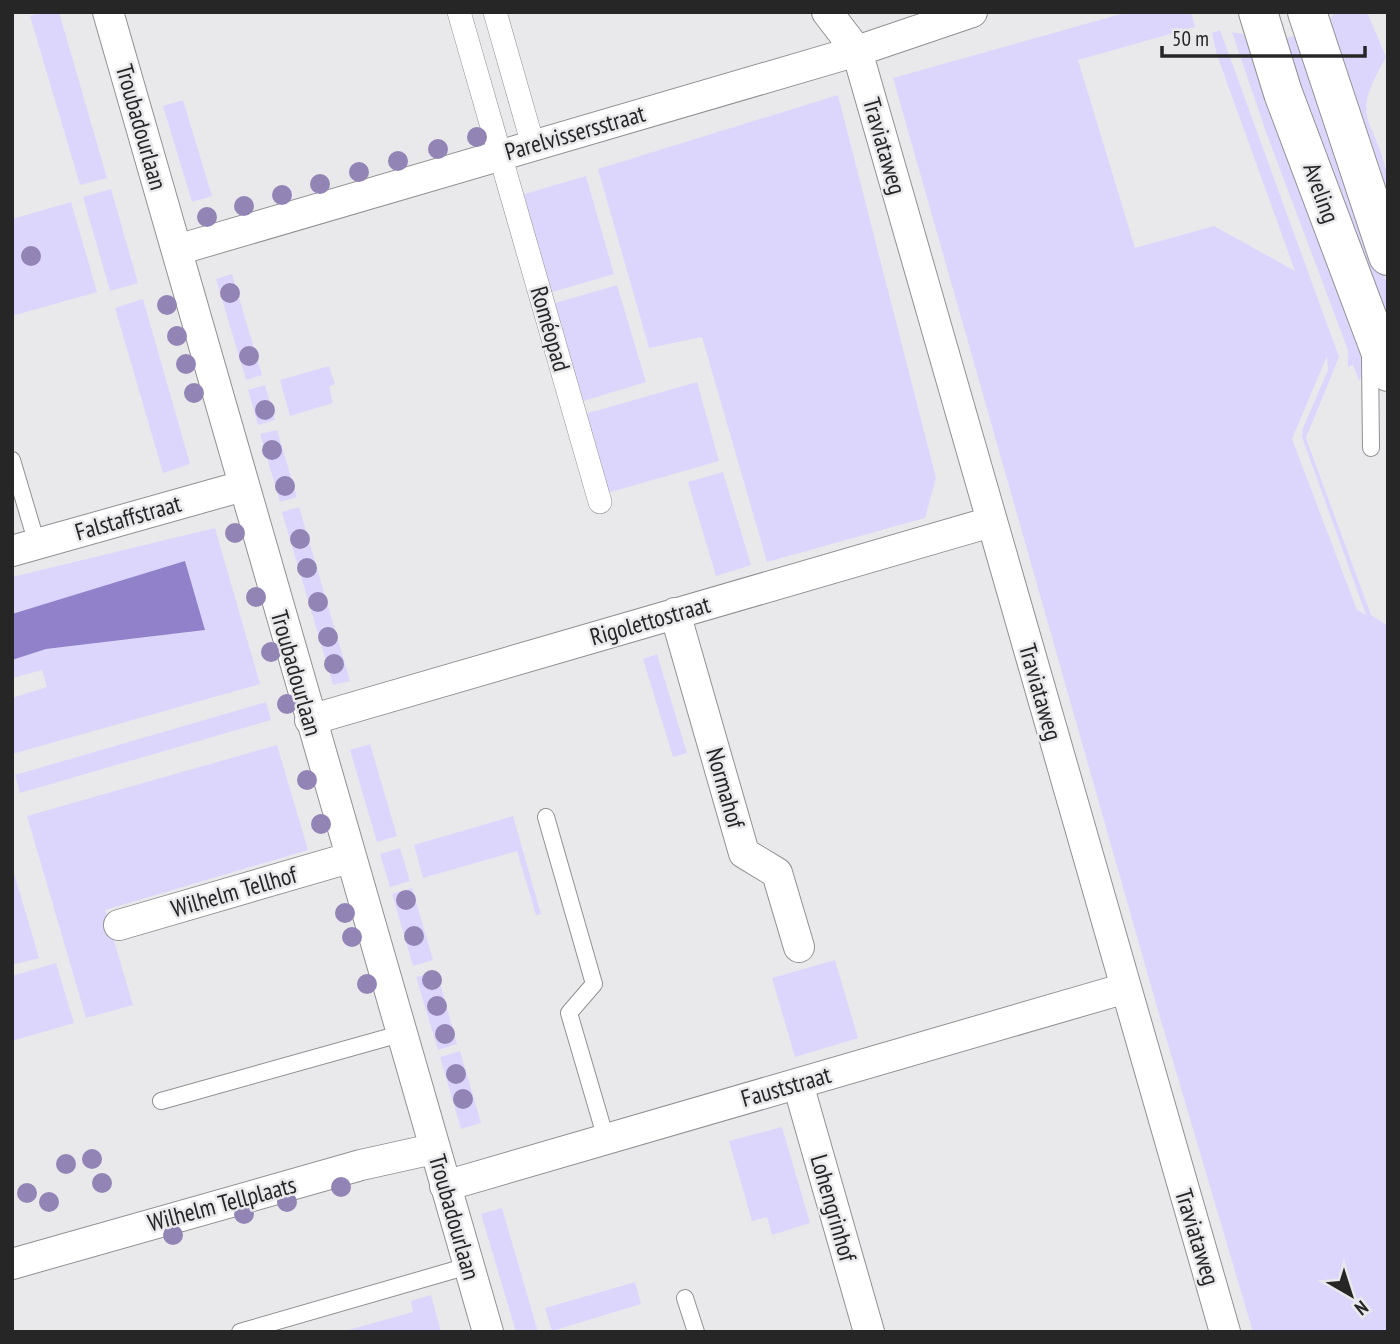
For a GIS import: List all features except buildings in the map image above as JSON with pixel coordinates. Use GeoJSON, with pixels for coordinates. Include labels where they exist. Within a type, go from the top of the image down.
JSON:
{"type":"FeatureCollection","features":[{"type":"Feature","properties":{"kind":"main road","name":"Aveling"},"geometry":{"type":"LineString","coordinates":[[1258,12],[1283,93],[1388,372]]}},
{"type":"Feature","properties":{"kind":"main road","name":"Aveling"},"geometry":{"type":"LineString","coordinates":[[1307,12],[1388,256]]}},
{"type":"Feature","properties":{"kind":"street","name":"Troubadourlaan"},"geometry":{"type":"LineString","coordinates":[[108,12],[349,858],[488,1332]]}},
{"type":"Feature","properties":{"kind":"street","name":"Roméopad"},"geometry":{"type":"LineString","coordinates":[[458,12],[600,502]]}},
{"type":"Feature","properties":{"kind":"street"},"geometry":{"type":"LineString","coordinates":[[495,12],[533,145]]}},
{"type":"Feature","properties":{"kind":"street"},"geometry":{"type":"LineString","coordinates":[[827,12],[857,51]]}},
{"type":"Feature","properties":{"kind":"street","name":"Parelvissersstraat"},"geometry":{"type":"LineString","coordinates":[[177,250],[857,51],[972,12]]}},
{"type":"Feature","properties":{"kind":"street","name":"Traviataweg"},"geometry":{"type":"LineString","coordinates":[[857,51],[1225,1332]]}},
{"type":"Feature","properties":{"kind":"street","name":"Falstaffstraat"},"geometry":{"type":"LineString","coordinates":[[25,547],[243,486]]}},
{"type":"Feature","properties":{"kind":"street","name":"Rigolettostraat"},"geometry":{"type":"LineString","coordinates":[[310,720],[991,522]]}},
{"type":"Feature","properties":{"kind":"street","name":"Normahof"},"geometry":{"type":"LineString","coordinates":[[675,613],[744,853],[777,873],[799,947]]}},
{"type":"Feature","properties":{"kind":"street","name":"Wilhelm Tellhof"},"geometry":{"type":"LineString","coordinates":[[119,925],[349,858]]}},
{"type":"Feature","properties":{"kind":"street","name":"Fauststraat"},"geometry":{"type":"LineString","coordinates":[[444,1185],[1126,988]]}},
{"type":"Feature","properties":{"kind":"street","name":"Lohengrinhof"},"geometry":{"type":"LineString","coordinates":[[798,1084],[869,1332]]}},
{"type":"Feature","properties":{"kind":"street","name":"Wilhelm Tellplaats"},"geometry":{"type":"LineString","coordinates":[[12,1264],[361,1165],[433,1149]]}},
{"type":"Feature","properties":{"kind":"lane"},"geometry":{"type":"LineString","coordinates":[[1371,328],[1371,448]]}},
{"type":"Feature","properties":{"kind":"lane"},"geometry":{"type":"LineString","coordinates":[[12,460],[25,547]]}},
{"type":"Feature","properties":{"kind":"lane"},"geometry":{"type":"LineString","coordinates":[[546,817],[594,984],[569,1013],[606,1139]]}},
{"type":"Feature","properties":{"kind":"lane"},"geometry":{"type":"LineString","coordinates":[[161,1101],[400,1034]]}},
{"type":"Feature","properties":{"kind":"lane"},"geometry":{"type":"LineString","coordinates":[[240,1332],[468,1266]]}},
{"type":"Feature","properties":{"kind":"lane"},"geometry":{"type":"LineString","coordinates":[[685,1298],[696,1332]]}},
{"type":"Feature","properties":{"kind":"shaded area"},"geometry":{"type":"Polygon","coordinates":[[[43,12],[59,12],[107,178],[80,185],[30,16],[43,12]]]}},
{"type":"Feature","properties":{"kind":"shaded area"},"geometry":{"type":"Polygon","coordinates":[[[1128,12],[1191,12],[1195,27],[1078,60],[1135,248],[1214,226],[1295,271],[1217,55],[1212,33],[1220,30],[1339,357],[1306,438],[1371,615],[1388,626],[1388,1332],[1253,1332],[1159,1014],[893,78],[1128,12]],[[1327,356],[1292,439],[1357,610],[1366,615],[1302,437],[1303,428],[1328,370],[1327,356]]]}},
{"type":"Feature","properties":{"kind":"shaded area"},"geometry":{"type":"Polygon","coordinates":[[[1336,12],[1367,12],[1386,57],[1368,95],[1366,107],[1367,118],[1382,155],[1388,181],[1388,224],[1329,19],[1336,12]]]}},
{"type":"Feature","properties":{"kind":"shaded area"},"geometry":{"type":"Polygon","coordinates":[[[1232,32],[1258,37],[1364,359],[1364,370],[1359,381],[1353,365],[1348,367],[1348,350],[1266,132],[1232,32]]]}},
{"type":"Feature","properties":{"kind":"shaded area"},"geometry":{"type":"Polygon","coordinates":[[[1299,35],[1388,287],[1388,344],[1278,40],[1299,35]]]}},
{"type":"Feature","properties":{"kind":"shaded area"},"geometry":{"type":"Polygon","coordinates":[[[838,95],[936,478],[925,518],[767,562],[702,337],[649,348],[598,169],[838,95]]]}},
{"type":"Feature","properties":{"kind":"shaded area"},"geometry":{"type":"Polygon","coordinates":[[[183,100],[212,196],[192,202],[163,106],[183,100]]]}},
{"type":"Feature","properties":{"kind":"shaded area"},"geometry":{"type":"Polygon","coordinates":[[[586,176],[614,274],[549,293],[521,195],[586,176]]]}},
{"type":"Feature","properties":{"kind":"shaded area"},"geometry":{"type":"Polygon","coordinates":[[[111,189],[138,283],[110,291],[83,197],[111,189]]]}},
{"type":"Feature","properties":{"kind":"shaded area"},"geometry":{"type":"Polygon","coordinates":[[[71,202],[97,292],[12,316],[12,219],[71,202]]]}},
{"type":"Feature","properties":{"kind":"shaded area"},"geometry":{"type":"Polygon","coordinates":[[[232,274],[262,375],[246,380],[216,279],[232,274]]]}},
{"type":"Feature","properties":{"kind":"shaded area"},"geometry":{"type":"Polygon","coordinates":[[[617,285],[646,382],[580,402],[552,304],[617,285]]]}},
{"type":"Feature","properties":{"kind":"shaded area"},"geometry":{"type":"Polygon","coordinates":[[[143,299],[190,464],[163,473],[115,308],[143,299]]]}},
{"type":"Feature","properties":{"kind":"shaded area"},"geometry":{"type":"Polygon","coordinates":[[[329,366],[335,384],[329,387],[333,403],[290,416],[280,380],[329,366]]]}},
{"type":"Feature","properties":{"kind":"shaded area"},"geometry":{"type":"Polygon","coordinates":[[[697,382],[719,461],[607,493],[585,414],[697,382]]]}},
{"type":"Feature","properties":{"kind":"shaded area"},"geometry":{"type":"Polygon","coordinates":[[[265,385],[275,420],[258,425],[248,390],[265,385]]]}},
{"type":"Feature","properties":{"kind":"shaded area"},"geometry":{"type":"Polygon","coordinates":[[[277,430],[297,497],[280,502],[260,434],[277,430]]]}},
{"type":"Feature","properties":{"kind":"shaded area"},"geometry":{"type":"Polygon","coordinates":[[[723,472],[751,565],[716,576],[688,482],[723,472]]]}},
{"type":"Feature","properties":{"kind":"shaded area"},"geometry":{"type":"Polygon","coordinates":[[[299,507],[350,681],[333,685],[282,512],[299,507]]]}},
{"type":"Feature","properties":{"kind":"shaded area"},"geometry":{"type":"Polygon","coordinates":[[[215,528],[260,684],[12,754],[12,698],[47,687],[42,670],[12,678],[12,660],[46,649],[205,630],[185,562],[12,614],[12,577],[215,528]]]}},
{"type":"Feature","properties":{"kind":"shaded area"},"geometry":{"type":"Polygon","coordinates":[[[185,561],[205,630],[46,649],[12,660],[12,614],[185,561]]]}},
{"type":"Feature","properties":{"kind":"shaded area"},"geometry":{"type":"Polygon","coordinates":[[[657,654],[687,753],[673,757],[643,659],[657,654]]]}},
{"type":"Feature","properties":{"kind":"shaded area"},"geometry":{"type":"Polygon","coordinates":[[[266,702],[271,720],[20,793],[15,775],[266,702]]]}},
{"type":"Feature","properties":{"kind":"shaded area"},"geometry":{"type":"Polygon","coordinates":[[[370,744],[397,836],[377,842],[350,750],[370,744]]]}},
{"type":"Feature","properties":{"kind":"shaded area"},"geometry":{"type":"Polygon","coordinates":[[[277,745],[308,850],[105,910],[133,1005],[86,1018],[27,816],[277,745]]]}},
{"type":"Feature","properties":{"kind":"shaded area"},"geometry":{"type":"Polygon","coordinates":[[[513,816],[541,914],[536,915],[517,851],[423,878],[414,845],[513,816]]]}},
{"type":"Feature","properties":{"kind":"shaded area"},"geometry":{"type":"Polygon","coordinates":[[[400,848],[410,881],[390,887],[380,854],[400,848]]]}},
{"type":"Feature","properties":{"kind":"shaded area"},"geometry":{"type":"Polygon","coordinates":[[[12,866],[39,958],[12,965],[12,866]]]}},
{"type":"Feature","properties":{"kind":"shaded area"},"geometry":{"type":"Polygon","coordinates":[[[412,888],[433,960],[413,966],[392,894],[412,888]]]}},
{"type":"Feature","properties":{"kind":"shaded area"},"geometry":{"type":"Polygon","coordinates":[[[835,960],[858,1038],[795,1057],[772,978],[835,960]]]}},
{"type":"Feature","properties":{"kind":"shaded area"},"geometry":{"type":"Polygon","coordinates":[[[56,963],[74,1023],[12,1041],[12,976],[56,963]]]}},
{"type":"Feature","properties":{"kind":"shaded area"},"geometry":{"type":"Polygon","coordinates":[[[437,972],[457,1044],[438,1050],[416,977],[437,972]]]}},
{"type":"Feature","properties":{"kind":"shaded area"},"geometry":{"type":"Polygon","coordinates":[[[460,1051],[481,1123],[461,1129],[440,1057],[460,1051]]]}},
{"type":"Feature","properties":{"kind":"shaded area"},"geometry":{"type":"Polygon","coordinates":[[[782,1127],[810,1223],[772,1235],[767,1217],[752,1221],[729,1141],[782,1127]]]}},
{"type":"Feature","properties":{"kind":"shaded area"},"geometry":{"type":"Polygon","coordinates":[[[502,1208],[538,1332],[516,1332],[481,1214],[502,1208]]]}},
{"type":"Feature","properties":{"kind":"shaded area"},"geometry":{"type":"Polygon","coordinates":[[[635,1282],[641,1304],[552,1331],[545,1308],[635,1282]]]}},
{"type":"Feature","properties":{"kind":"shaded area"},"geometry":{"type":"Polygon","coordinates":[[[431,1295],[441,1332],[341,1332],[413,1312],[411,1301],[431,1295]]]}}]}
